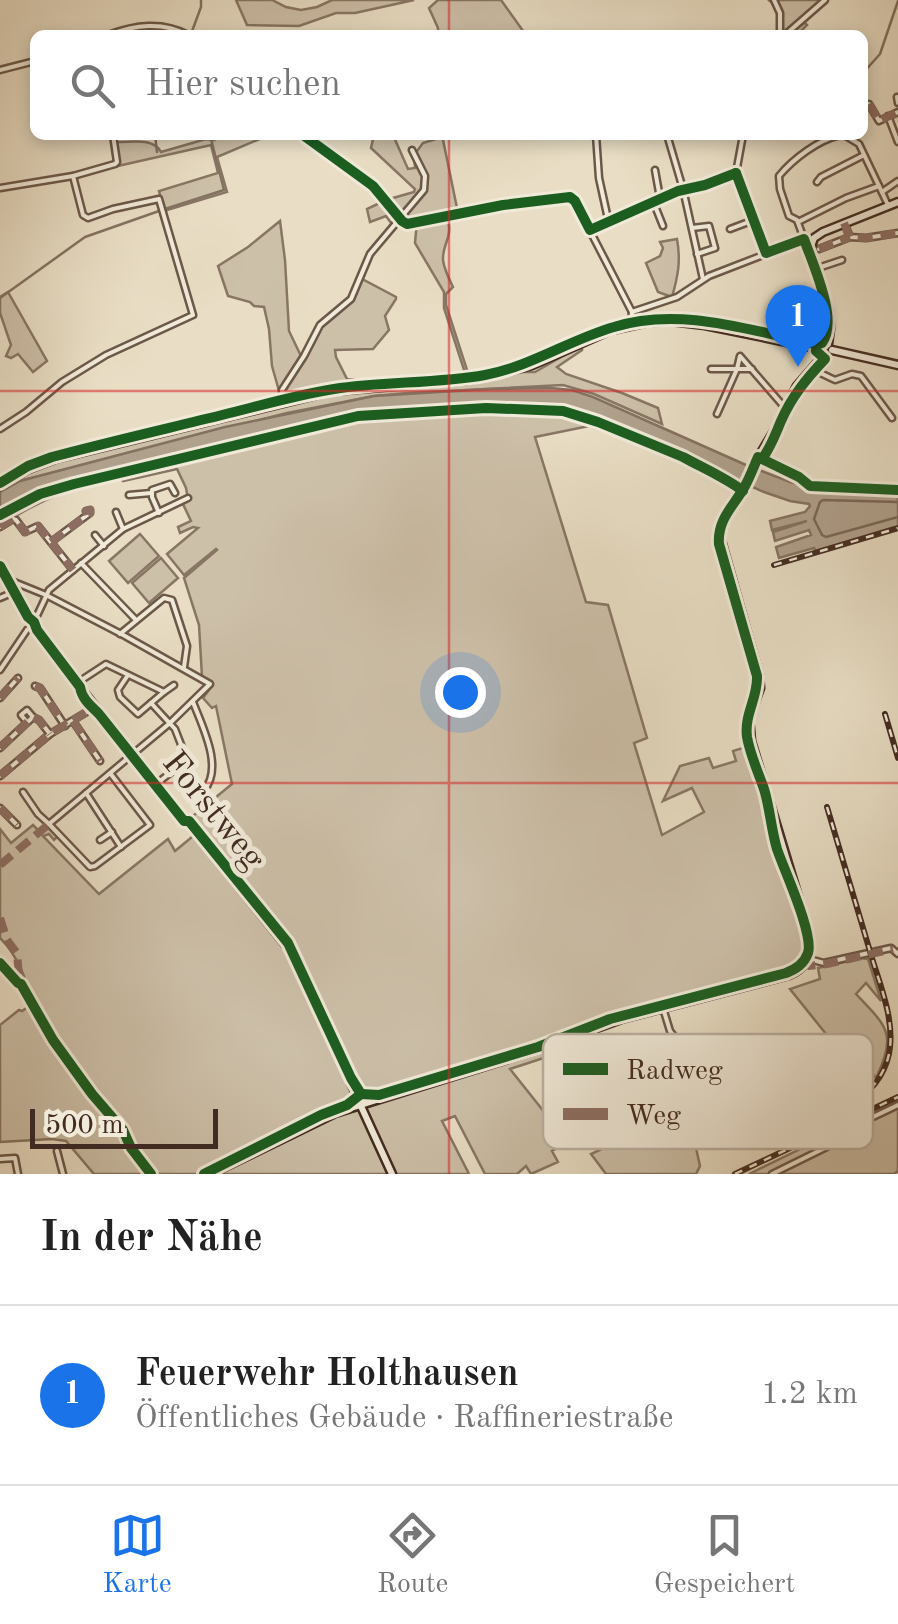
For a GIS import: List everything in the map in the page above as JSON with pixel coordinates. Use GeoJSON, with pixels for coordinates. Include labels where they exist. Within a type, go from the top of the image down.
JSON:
{"type":"FeatureCollection","features":[{"type":"Feature","properties":{"kind":"street"},"geometry":{"type":"LineString","coordinates":[[774,0],[782,30]]}},
{"type":"Feature","properties":{"kind":"street"},"geometry":{"type":"LineString","coordinates":[[789,30],[825,0]]}},
{"type":"Feature","properties":{"kind":"street"},"geometry":{"type":"LineString","coordinates":[[125,30],[139,26],[177,30]]}},
{"type":"Feature","properties":{"kind":"street"},"geometry":{"type":"LineString","coordinates":[[0,70],[30,62]]}},
{"type":"Feature","properties":{"kind":"street"},"geometry":{"type":"LineString","coordinates":[[869,104],[880,120],[898,112]]}},
{"type":"Feature","properties":{"kind":"street"},"geometry":{"type":"LineString","coordinates":[[888,116],[898,141],[888,144]]}},
{"type":"Feature","properties":{"kind":"street"},"geometry":{"type":"LineString","coordinates":[[0,188],[73,176],[117,162],[114,140]]}},
{"type":"Feature","properties":{"kind":"street"},"geometry":{"type":"LineString","coordinates":[[310,140],[373,186],[400,219],[410,224],[503,205],[567,197],[575,201],[632,312],[631,324]]}},
{"type":"Feature","properties":{"kind":"street"},"geometry":{"type":"LineString","coordinates":[[596,140],[608,222]]}},
{"type":"Feature","properties":{"kind":"street"},"geometry":{"type":"LineString","coordinates":[[669,140],[704,280]]}},
{"type":"Feature","properties":{"kind":"street"},"geometry":{"type":"LineString","coordinates":[[742,140],[736,173],[766,253]]}},
{"type":"Feature","properties":{"kind":"street"},"geometry":{"type":"LineString","coordinates":[[581,1034],[621,1019],[789,975],[802,968],[809,958],[809,933],[751,741],[749,718],[760,688],[759,675],[720,533],[797,386],[826,349],[830,321],[816,268],[808,240],[790,216],[779,176],[829,140]]}},
{"type":"Feature","properties":{"kind":"street"},"geometry":{"type":"LineString","coordinates":[[851,140],[859,144],[888,205]]}},
{"type":"Feature","properties":{"kind":"street"},"geometry":{"type":"LineString","coordinates":[[284,402],[282,390],[316,330],[350,299],[370,254],[426,187],[412,150]]}},
{"type":"Feature","properties":{"kind":"street"},"geometry":{"type":"LineString","coordinates":[[817,182],[864,155]]}},
{"type":"Feature","properties":{"kind":"street"},"geometry":{"type":"LineString","coordinates":[[655,170],[660,198]]}},
{"type":"Feature","properties":{"kind":"street"},"geometry":{"type":"LineString","coordinates":[[590,230],[683,189],[736,173]]}},
{"type":"Feature","properties":{"kind":"street"},"geometry":{"type":"LineString","coordinates":[[0,430],[60,382],[193,315],[159,199],[88,218],[82,215],[73,176]]}},
{"type":"Feature","properties":{"kind":"street"},"geometry":{"type":"LineString","coordinates":[[798,222],[846,198],[881,190],[898,181]]}},
{"type":"Feature","properties":{"kind":"street"},"geometry":{"type":"LineString","coordinates":[[653,201],[663,226]]}},
{"type":"Feature","properties":{"kind":"street"},"geometry":{"type":"LineString","coordinates":[[632,312],[677,298],[704,280],[766,253],[808,240],[898,202]]}},
{"type":"Feature","properties":{"kind":"street"},"geometry":{"type":"LineString","coordinates":[[730,229],[754,220]]}},
{"type":"Feature","properties":{"kind":"street"},"geometry":{"type":"LineString","coordinates":[[844,224],[850,237]]}},
{"type":"Feature","properties":{"kind":"street"},"geometry":{"type":"LineString","coordinates":[[692,228],[708,225],[712,238],[714,250],[698,254]]}},
{"type":"Feature","properties":{"kind":"street"},"geometry":{"type":"LineString","coordinates":[[820,249],[850,237],[898,233]]}},
{"type":"Feature","properties":{"kind":"street"},"geometry":{"type":"LineString","coordinates":[[816,268],[842,260]]}},
{"type":"Feature","properties":{"kind":"street"},"geometry":{"type":"LineString","coordinates":[[0,486],[54,459],[284,402],[367,387],[494,375],[631,324],[682,322],[898,365]]}},
{"type":"Feature","properties":{"kind":"street"},"geometry":{"type":"LineString","coordinates":[[717,414],[740,356],[786,409]]}},
{"type":"Feature","properties":{"kind":"street"},"geometry":{"type":"LineString","coordinates":[[710,369],[752,369]]}},
{"type":"Feature","properties":{"kind":"street"},"geometry":{"type":"LineString","coordinates":[[812,369],[835,380],[852,374],[870,379],[870,388],[892,418]]}},
{"type":"Feature","properties":{"kind":"street"},"geometry":{"type":"LineString","coordinates":[[757,460],[804,483]]}},
{"type":"Feature","properties":{"kind":"street"},"geometry":{"type":"LineString","coordinates":[[151,493],[154,487],[170,484],[175,493]]}},
{"type":"Feature","properties":{"kind":"street"},"geometry":{"type":"LineString","coordinates":[[129,495],[151,493]]}},
{"type":"Feature","properties":{"kind":"street"},"geometry":{"type":"LineString","coordinates":[[151,493],[160,513]]}},
{"type":"Feature","properties":{"kind":"street"},"geometry":{"type":"LineString","coordinates":[[0,670],[34,623],[46,595],[73,570],[123,529],[188,498]]}},
{"type":"Feature","properties":{"kind":"street"},"geometry":{"type":"LineString","coordinates":[[116,512],[123,529]]}},
{"type":"Feature","properties":{"kind":"street"},"geometry":{"type":"LineString","coordinates":[[50,542],[88,515]]}},
{"type":"Feature","properties":{"kind":"street"},"geometry":{"type":"LineString","coordinates":[[0,527],[13,519],[27,532],[38,526],[73,570]]}},
{"type":"Feature","properties":{"kind":"street"},"geometry":{"type":"LineString","coordinates":[[95,535],[104,546]]}},
{"type":"Feature","properties":{"kind":"street"},"geometry":{"type":"LineString","coordinates":[[82,564],[136,620]]}},
{"type":"Feature","properties":{"kind":"street","name":"Forstweg"},"geometry":{"type":"LineString","coordinates":[[0,566],[28,617],[77,683],[287,948],[360,1104]]}},
{"type":"Feature","properties":{"kind":"street"},"geometry":{"type":"LineString","coordinates":[[8,579],[46,595],[210,684],[170,723],[48,824]]}},
{"type":"Feature","properties":{"kind":"street"},"geometry":{"type":"LineString","coordinates":[[0,598],[15,591]]}},
{"type":"Feature","properties":{"kind":"street"},"geometry":{"type":"LineString","coordinates":[[120,634],[164,598],[172,600],[187,646],[184,668]]}},
{"type":"Feature","properties":{"kind":"street"},"geometry":{"type":"LineString","coordinates":[[77,683],[102,664],[164,692]]}},
{"type":"Feature","properties":{"kind":"street"},"geometry":{"type":"LineString","coordinates":[[128,675],[118,690],[138,714],[174,685]]}},
{"type":"Feature","properties":{"kind":"street"},"geometry":{"type":"LineString","coordinates":[[0,698],[18,678]]}},
{"type":"Feature","properties":{"kind":"street"},"geometry":{"type":"LineString","coordinates":[[36,686],[65,726]]}},
{"type":"Feature","properties":{"kind":"street"},"geometry":{"type":"LineString","coordinates":[[152,703],[170,723],[186,760],[192,787],[204,790],[211,781],[211,764],[193,702]]}},
{"type":"Feature","properties":{"kind":"street"},"geometry":{"type":"LineString","coordinates":[[0,776],[50,734],[95,706]]}},
{"type":"Feature","properties":{"kind":"street"},"geometry":{"type":"LineString","coordinates":[[28,722],[21,715],[27,710],[50,734]]}},
{"type":"Feature","properties":{"kind":"street"},"geometry":{"type":"LineString","coordinates":[[0,748],[33,718]]}},
{"type":"Feature","properties":{"kind":"street"},"geometry":{"type":"LineString","coordinates":[[73,721],[100,761]]}},
{"type":"Feature","properties":{"kind":"street"},"geometry":{"type":"LineString","coordinates":[[0,736],[6,742]]}},
{"type":"Feature","properties":{"kind":"street"},"geometry":{"type":"LineString","coordinates":[[156,784],[186,760]]}},
{"type":"Feature","properties":{"kind":"street"},"geometry":{"type":"LineString","coordinates":[[23,792],[38,814],[90,867],[96,866],[150,825],[110,773]]}},
{"type":"Feature","properties":{"kind":"street"},"geometry":{"type":"LineString","coordinates":[[86,793],[121,847]]}},
{"type":"Feature","properties":{"kind":"street"},"geometry":{"type":"LineString","coordinates":[[0,808],[17,825]]}},
{"type":"Feature","properties":{"kind":"street"},"geometry":{"type":"LineString","coordinates":[[100,840],[112,832]]}},
{"type":"Feature","properties":{"kind":"street"},"geometry":{"type":"LineString","coordinates":[[809,958],[824,963],[891,948],[898,954]]}},
{"type":"Feature","properties":{"kind":"street"},"geometry":{"type":"LineString","coordinates":[[1,966],[13,977]]}},
{"type":"Feature","properties":{"kind":"street"},"geometry":{"type":"LineString","coordinates":[[663,1008],[672,1034]]}},
{"type":"Feature","properties":{"kind":"street"},"geometry":{"type":"LineString","coordinates":[[210,1174],[343,1110],[543,1047]]}},
{"type":"Feature","properties":{"kind":"street"},"geometry":{"type":"LineString","coordinates":[[355,1093],[380,1098]]}},
{"type":"Feature","properties":{"kind":"street"},"geometry":{"type":"LineString","coordinates":[[360,1104],[392,1174]]}},
{"type":"Feature","properties":{"kind":"street"},"geometry":{"type":"LineString","coordinates":[[873,1117],[898,1105]]}},
{"type":"Feature","properties":{"kind":"street"},"geometry":{"type":"LineString","coordinates":[[343,1110],[357,1110],[364,1115]]}},
{"type":"Feature","properties":{"kind":"street"},"geometry":{"type":"LineString","coordinates":[[772,1174],[821,1149]]}},
{"type":"Feature","properties":{"kind":"street"},"geometry":{"type":"LineString","coordinates":[[57,1151],[63,1174]]}},
{"type":"Feature","properties":{"kind":"street"},"geometry":{"type":"LineString","coordinates":[[0,1159],[15,1158],[20,1173]]}},
{"type":"Feature","properties":{"kind":"shaded area"},"geometry":{"type":"Polygon","coordinates":[[[236,0],[272,0],[301,10],[332,0],[414,0],[355,13],[336,13],[299,26],[247,25],[236,0]]]}},
{"type":"Feature","properties":{"kind":"shaded area"},"geometry":{"type":"Polygon","coordinates":[[[438,0],[501,0],[522,30],[438,30],[429,8],[438,0]]]}},
{"type":"Feature","properties":{"kind":"shaded area"},"geometry":{"type":"Polygon","coordinates":[[[768,0],[823,0],[801,19],[807,25],[802,30],[780,30],[778,11],[768,0]]]}},
{"type":"Feature","properties":{"kind":"shaded area"},"geometry":{"type":"Polygon","coordinates":[[[203,140],[257,140],[217,157],[227,192],[164,211],[159,191],[218,173],[211,145],[118,166],[116,143],[148,143],[161,152],[203,140]]]}},
{"type":"Feature","properties":{"kind":"shaded area"},"geometry":{"type":"Polygon","coordinates":[[[373,140],[395,140],[408,169],[415,168],[414,155],[423,143],[443,140],[457,208],[447,215],[449,229],[443,260],[453,287],[446,294],[446,305],[468,373],[444,308],[444,292],[415,243],[417,221],[401,222],[394,227],[386,216],[370,222],[367,209],[415,189],[371,148],[373,140]]]}},
{"type":"Feature","properties":{"kind":"shaded area"},"geometry":{"type":"Polygon","coordinates":[[[280,221],[289,331],[303,356],[325,322],[362,279],[396,299],[385,316],[389,330],[373,349],[335,350],[347,379],[385,381],[389,387],[535,372],[582,345],[582,350],[557,367],[566,374],[658,408],[662,424],[563,385],[374,396],[287,413],[20,481],[23,474],[74,457],[283,405],[272,366],[264,307],[228,296],[218,266],[280,221]]]}},
{"type":"Feature","properties":{"kind":"shaded area"},"geometry":{"type":"Polygon","coordinates":[[[677,239],[678,268],[672,297],[658,292],[646,263],[660,256],[660,242],[677,239]]]}},
{"type":"Feature","properties":{"kind":"shaded area"},"geometry":{"type":"Polygon","coordinates":[[[8,292],[47,361],[33,372],[18,354],[6,356],[11,345],[0,313],[0,297],[8,292]]]}},
{"type":"Feature","properties":{"kind":"shaded area"},"geometry":{"type":"Polygon","coordinates":[[[501,409],[563,411],[690,461],[589,426],[535,437],[586,602],[608,605],[647,738],[634,743],[662,835],[704,812],[692,788],[663,801],[680,766],[709,758],[713,768],[736,761],[733,751],[749,746],[774,842],[808,947],[806,954],[794,969],[609,1019],[570,1034],[543,1034],[543,1058],[510,1069],[543,1111],[543,1149],[556,1149],[552,1151],[558,1162],[531,1174],[526,1166],[517,1174],[485,1174],[455,1116],[442,1121],[469,1174],[94,1174],[66,1141],[0,1142],[0,1025],[32,1004],[20,968],[0,938],[0,829],[11,843],[33,825],[41,833],[49,827],[58,836],[54,840],[49,834],[43,836],[99,894],[168,839],[175,851],[198,832],[188,820],[232,784],[216,706],[212,708],[203,698],[212,686],[202,677],[199,625],[184,578],[217,550],[184,575],[167,554],[198,528],[180,533],[178,527],[191,521],[182,502],[188,499],[186,488],[177,469],[123,481],[120,477],[104,481],[51,498],[11,519],[0,515],[40,494],[272,435],[375,416],[501,409]]]}},
{"type":"Feature","properties":{"kind":"shaded area"},"geometry":{"type":"Polygon","coordinates":[[[140,534],[159,556],[128,583],[109,561],[140,534]]]}},
{"type":"Feature","properties":{"kind":"shaded area"},"geometry":{"type":"Polygon","coordinates":[[[161,558],[178,578],[149,603],[132,583],[161,558]]]}},
{"type":"Feature","properties":{"kind":"shaded area"},"geometry":{"type":"Polygon","coordinates":[[[868,959],[881,1001],[866,983],[856,994],[886,1031],[886,1050],[876,1078],[873,1034],[826,1034],[790,989],[820,979],[818,968],[868,959]]]}},
{"type":"Feature","properties":{"kind":"shaded area"},"geometry":{"type":"Polygon","coordinates":[[[898,1108],[898,1171],[894,1174],[749,1174],[800,1149],[873,1149],[873,1119],[898,1108]]]}},
{"type":"Feature","properties":{"kind":"shaded area"},"geometry":{"type":"Polygon","coordinates":[[[602,1149],[696,1149],[700,1166],[696,1174],[606,1174],[591,1154],[602,1149]]]}},
{"type":"Feature","properties":{"kind":"water"},"geometry":{"type":"Polygon","coordinates":[[[551,388],[593,397],[790,482],[827,490],[898,492],[898,526],[779,558],[776,547],[811,535],[809,530],[775,541],[773,532],[807,521],[772,530],[770,521],[805,512],[809,504],[764,492],[598,418],[552,406],[502,405],[376,412],[318,421],[45,490],[0,512],[0,492],[20,481],[225,427],[374,396],[551,388]]]}},
{"type":"Feature","properties":{"kind":"waterway"},"geometry":{"type":"LineString","coordinates":[[192,30],[201,0]]}},
{"type":"Feature","properties":{"kind":"waterway"},"geometry":{"type":"LineString","coordinates":[[868,67],[880,54],[898,1]]}},
{"type":"Feature","properties":{"kind":"waterway"},"geometry":{"type":"LineString","coordinates":[[156,140],[157,152]]}},
{"type":"Feature","properties":{"kind":"waterway"},"geometry":{"type":"LineString","coordinates":[[165,209],[224,190],[211,140]]}},
{"type":"Feature","properties":{"kind":"waterway"},"geometry":{"type":"LineString","coordinates":[[0,298],[85,237],[159,211]]}},
{"type":"Feature","properties":{"kind":"railway"},"geometry":{"type":"LineString","coordinates":[[774,565],[898,528]]}},
{"type":"Feature","properties":{"kind":"railway"},"geometry":{"type":"LineString","coordinates":[[885,714],[898,758]]}},
{"type":"Feature","properties":{"kind":"railway"},"geometry":{"type":"LineString","coordinates":[[827,807],[890,1027],[889,1054],[873,1085]]}},
{"type":"Feature","properties":{"kind":"railway"},"geometry":{"type":"LineString","coordinates":[[873,1109],[898,1097]]}},
{"type":"Feature","properties":{"kind":"railway"},"geometry":{"type":"LineString","coordinates":[[735,1174],[788,1149]]}},
{"type":"Feature","properties":{"kind":"marked path"},"geometry":{"type":"LineString","coordinates":[[869,104],[879,121],[898,112]]}},
{"type":"Feature","properties":{"kind":"marked path"},"geometry":{"type":"LineString","coordinates":[[844,223],[850,237],[898,233]]}},
{"type":"Feature","properties":{"kind":"marked path"},"geometry":{"type":"LineString","coordinates":[[819,249],[850,237]]}},
{"type":"Feature","properties":{"kind":"marked path"},"geometry":{"type":"LineString","coordinates":[[51,542],[90,513],[90,510],[87,515]]}},
{"type":"Feature","properties":{"kind":"marked path"},"geometry":{"type":"LineString","coordinates":[[0,527],[13,519],[25,532],[38,526],[73,570]]}},
{"type":"Feature","properties":{"kind":"marked path"},"geometry":{"type":"LineString","coordinates":[[0,698],[18,678]]}},
{"type":"Feature","properties":{"kind":"marked path"},"geometry":{"type":"LineString","coordinates":[[35,686],[65,726]]}},
{"type":"Feature","properties":{"kind":"marked path"},"geometry":{"type":"LineString","coordinates":[[0,776],[50,734],[95,707]]}},
{"type":"Feature","properties":{"kind":"marked path"},"geometry":{"type":"LineString","coordinates":[[0,748],[33,717],[50,734]]}},
{"type":"Feature","properties":{"kind":"marked path"},"geometry":{"type":"LineString","coordinates":[[73,721],[100,761]]}},
{"type":"Feature","properties":{"kind":"marked path"},"geometry":{"type":"LineString","coordinates":[[0,808],[17,825]]}},
{"type":"Feature","properties":{"kind":"marked path"},"geometry":{"type":"LineString","coordinates":[[0,865],[49,824]]}},
{"type":"Feature","properties":{"kind":"marked path"},"geometry":{"type":"LineString","coordinates":[[0,918],[7,940],[17,953],[19,976]]}},
{"type":"Feature","properties":{"kind":"marked path"},"geometry":{"type":"LineString","coordinates":[[802,961],[809,966],[827,964],[893,949]]}},
{"type":"Feature","properties":{"kind":"cycle path"},"geometry":{"type":"LineString","coordinates":[[310,140],[373,186],[407,224],[503,205],[570,197],[590,230],[678,191],[736,173]]}},
{"type":"Feature","properties":{"kind":"cycle path"},"geometry":{"type":"LineString","coordinates":[[0,483],[52,457],[306,394],[502,371],[597,332],[639,321],[715,323],[822,343],[828,321],[826,307],[804,239],[766,253],[736,173]]}},
{"type":"Feature","properties":{"kind":"cycle path"},"geometry":{"type":"LineString","coordinates":[[762,459],[795,395],[825,359],[816,351],[817,345]]}},
{"type":"Feature","properties":{"kind":"cycle path"},"geometry":{"type":"LineString","coordinates":[[0,515],[40,494],[74,484],[358,416],[486,408],[563,411],[598,422],[683,457],[743,491]]}},
{"type":"Feature","properties":{"kind":"cycle path"},"geometry":{"type":"LineString","coordinates":[[571,1034],[610,1019],[786,973],[802,963],[808,953],[807,932],[777,849],[766,796],[747,737],[757,676],[719,535],[758,457],[810,486],[898,490]]}},
{"type":"Feature","properties":{"kind":"cycle path"},"geometry":{"type":"LineString","coordinates":[[0,566],[28,617],[87,702],[288,943],[361,1094]]}},
{"type":"Feature","properties":{"kind":"cycle path"},"geometry":{"type":"LineString","coordinates":[[0,963],[21,984],[53,1040],[123,1130],[151,1174]]}},
{"type":"Feature","properties":{"kind":"cycle path"},"geometry":{"type":"LineString","coordinates":[[361,1094],[379,1095],[543,1045]]}},
{"type":"Feature","properties":{"kind":"cycle path"},"geometry":{"type":"LineString","coordinates":[[204,1174],[347,1105],[361,1094]]}},
{"type":"Feature","properties":{"kind":"place","name":"Feuerwehr Holthausen"},"geometry":{"type":"Point","coordinates":[798,367]}}]}
